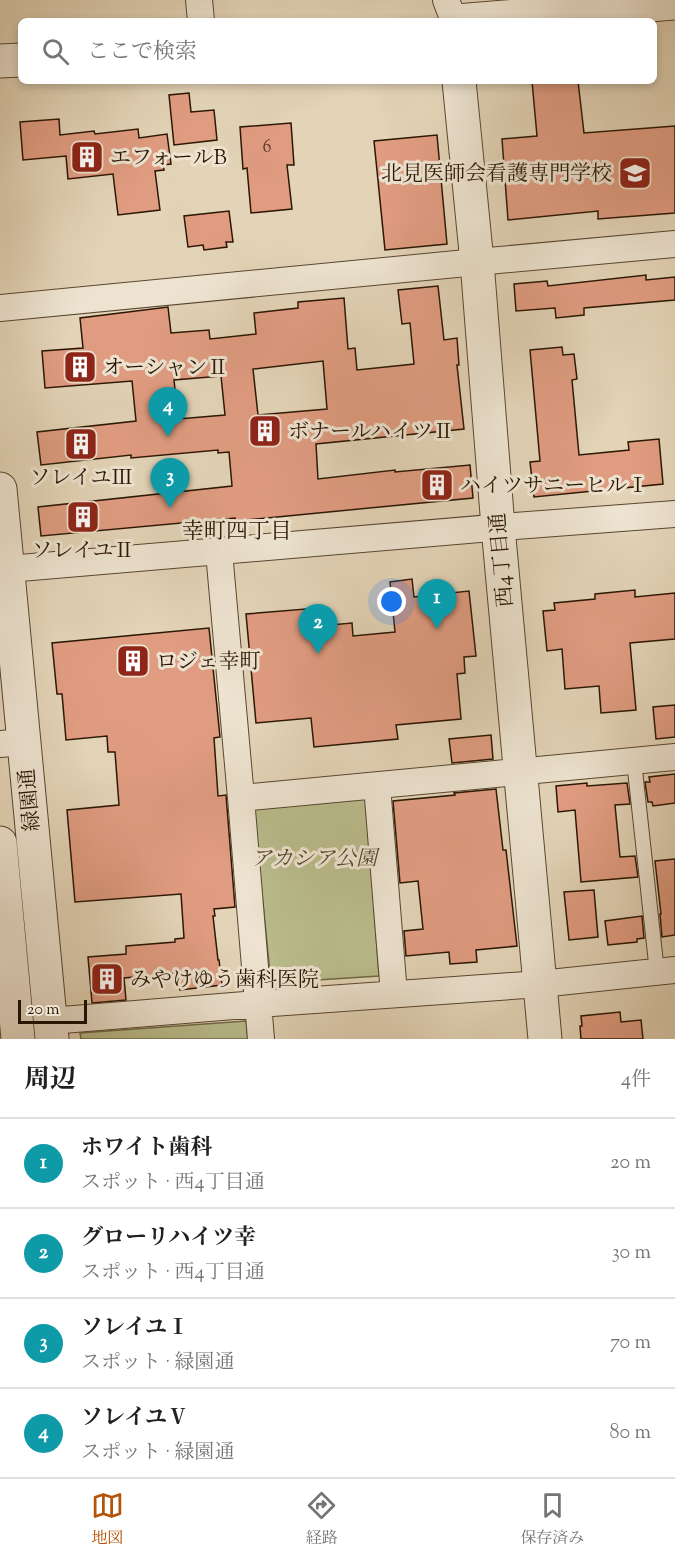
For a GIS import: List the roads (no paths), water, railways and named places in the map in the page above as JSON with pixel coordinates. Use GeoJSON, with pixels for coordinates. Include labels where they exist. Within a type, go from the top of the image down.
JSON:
{"type":"FeatureCollection","features":[{"type":"Feature","properties":{"kind":"street"},"geometry":{"type":"LineString","coordinates":[[199,0],[201,18]]}},
{"type":"Feature","properties":{"kind":"street"},"geometry":{"type":"LineString","coordinates":[[446,0],[454,18]]}},
{"type":"Feature","properties":{"kind":"street"},"geometry":{"type":"LineString","coordinates":[[492,18],[675,3]]}},
{"type":"Feature","properties":{"kind":"street"},"geometry":{"type":"LineString","coordinates":[[0,62],[18,60]]}},
{"type":"Feature","properties":{"kind":"street","name":"西4丁目通"},"geometry":{"type":"LineString","coordinates":[[459,84],[545,1039]]}},
{"type":"Feature","properties":{"kind":"street"},"geometry":{"type":"LineString","coordinates":[[0,308],[675,244]]}},
{"type":"Feature","properties":{"kind":"street","name":"緑園通"},"geometry":{"type":"LineString","coordinates":[[0,489],[8,569],[12,743],[51,1030]]}},
{"type":"Feature","properties":{"kind":"street"},"geometry":{"type":"LineString","coordinates":[[8,569],[675,514]]}},
{"type":"Feature","properties":{"kind":"street"},"geometry":{"type":"LineString","coordinates":[[219,552],[261,1039]]}},
{"type":"Feature","properties":{"kind":"street"},"geometry":{"type":"LineString","coordinates":[[242,798],[675,757]]}},
{"type":"Feature","properties":{"kind":"street"},"geometry":{"type":"LineString","coordinates":[[378,786],[394,994]]}},
{"type":"Feature","properties":{"kind":"street","name":"緑園通"},"geometry":{"type":"LineString","coordinates":[[0,843],[18,1039]]}},
{"type":"Feature","properties":{"kind":"street"},"geometry":{"type":"LineString","coordinates":[[51,1030],[258,1004],[540,984],[666,971]]}},
{"type":"Feature","properties":{"kind":"lane"},"geometry":{"type":"LineString","coordinates":[[634,761],[666,971]]}},
{"type":"Feature","properties":{"kind":"place","name":"エフォールB"},"geometry":{"type":"Point","coordinates":[87,157]}},
{"type":"Feature","properties":{"kind":"place","name":"北見医師会看護専門学校"},"geometry":{"type":"Point","coordinates":[635,173]}},
{"type":"Feature","properties":{"kind":"place","name":"オーシャンⅡ"},"geometry":{"type":"Point","coordinates":[80,367]}},
{"type":"Feature","properties":{"kind":"place","name":"ボナールハイツⅡ"},"geometry":{"type":"Point","coordinates":[265,431]}},
{"type":"Feature","properties":{"kind":"place","name":"ソレイユⅤ"},"geometry":{"type":"Point","coordinates":[168,437]}},
{"type":"Feature","properties":{"kind":"place","name":"ソレイユⅢ"},"geometry":{"type":"Point","coordinates":[81,444]}},
{"type":"Feature","properties":{"kind":"place","name":"ハイツサニーヒルⅠ"},"geometry":{"type":"Point","coordinates":[437,485]}},
{"type":"Feature","properties":{"kind":"place","name":"ソレイユⅠ"},"geometry":{"type":"Point","coordinates":[170,508]}},
{"type":"Feature","properties":{"kind":"place","name":"ソレイユⅡ"},"geometry":{"type":"Point","coordinates":[83,517]}},
{"type":"Feature","properties":{"kind":"place","name":"ホワイト歯科"},"geometry":{"type":"Point","coordinates":[437,629]}},
{"type":"Feature","properties":{"kind":"place","name":"グローリハイツ幸"},"geometry":{"type":"Point","coordinates":[318,654]}},
{"type":"Feature","properties":{"kind":"place","name":"ロジェ幸町"},"geometry":{"type":"Point","coordinates":[133,661]}},
{"type":"Feature","properties":{"kind":"place","name":"みやけゆう歯科医院"},"geometry":{"type":"Point","coordinates":[107,979]}},
{"type":"Feature","properties":{"kind":"district","name":"幸町四丁目"},"geometry":{"type":"Point","coordinates":[237,530]}},
{"type":"Feature","properties":{"kind":"park label","name":"アカシア公園"},"geometry":{"type":"Point","coordinates":[314,858]}}]}
